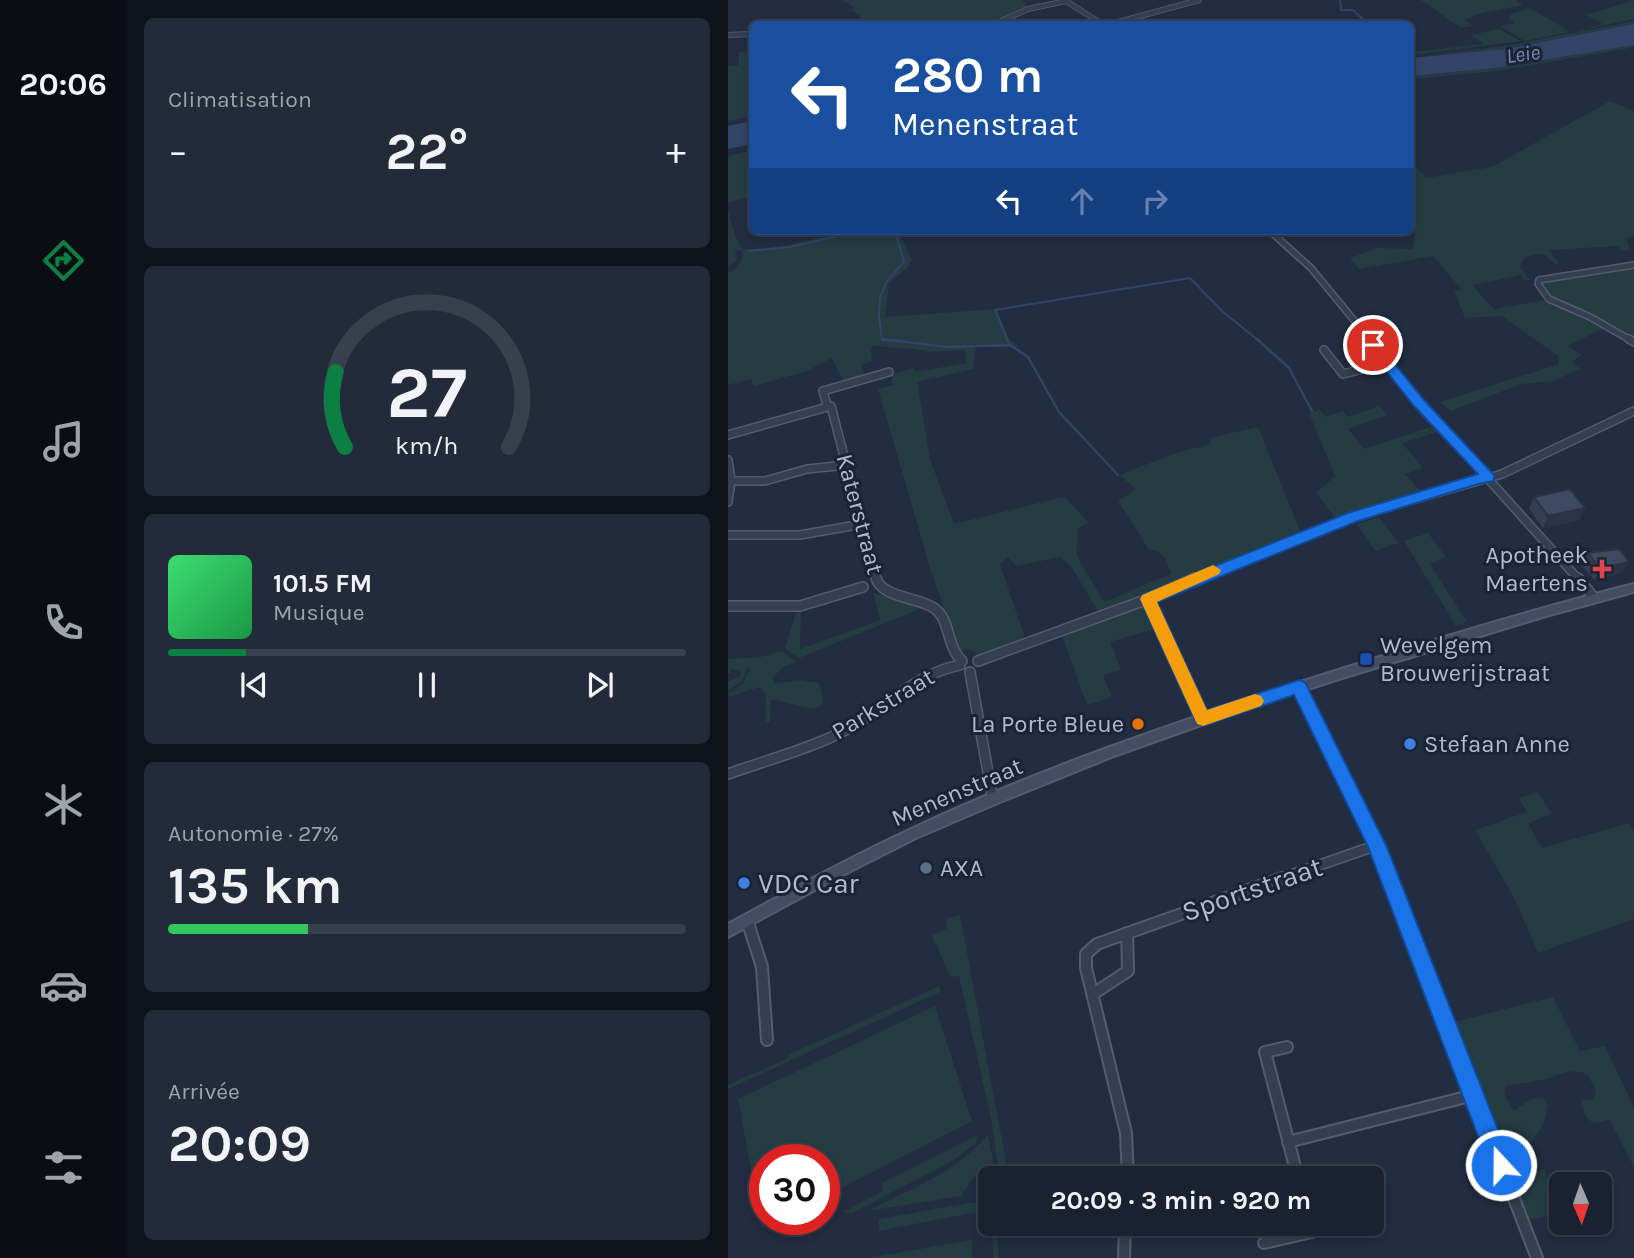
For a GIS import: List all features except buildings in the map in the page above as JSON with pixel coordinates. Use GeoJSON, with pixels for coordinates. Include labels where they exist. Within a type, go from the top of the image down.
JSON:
{"type":"FeatureCollection","features":[{"type":"Feature","properties":{"kind":"main road","name":"Menenstraat"},"geometry":{"type":"LineString","coordinates":[[728,931],[859,861],[993,800],[1203,719],[1594,597],[1634,588]]}},
{"type":"Feature","properties":{"kind":"street"},"geometry":{"type":"LineString","coordinates":[[1122,21],[1199,0]]}},
{"type":"Feature","properties":{"kind":"street"},"geometry":{"type":"LineString","coordinates":[[1002,21],[1028,9],[1066,1],[1097,21]]}},
{"type":"Feature","properties":{"kind":"street"},"geometry":{"type":"LineString","coordinates":[[728,36],[749,34]]}},
{"type":"Feature","properties":{"kind":"street"},"geometry":{"type":"LineString","coordinates":[[1274,235],[1310,267],[1419,403],[1594,597]]}},
{"type":"Feature","properties":{"kind":"street"},"geometry":{"type":"LineString","coordinates":[[1634,265],[1539,280],[1538,284],[1549,299],[1590,317],[1634,342]]}},
{"type":"Feature","properties":{"kind":"street"},"geometry":{"type":"LineString","coordinates":[[1324,350],[1343,374],[1387,363]]}},
{"type":"Feature","properties":{"kind":"street"},"geometry":{"type":"LineString","coordinates":[[728,435],[829,406],[823,391],[889,372]]}},
{"type":"Feature","properties":{"kind":"street","name":"Katerstraat"},"geometry":{"type":"LineString","coordinates":[[829,406],[834,410],[877,583],[893,595],[925,603],[938,611],[946,624],[956,657],[961,663]]}},
{"type":"Feature","properties":{"kind":"street"},"geometry":{"type":"LineString","coordinates":[[978,661],[1148,599],[1353,517],[1516,468],[1634,411]]}},
{"type":"Feature","properties":{"kind":"street"},"geometry":{"type":"LineString","coordinates":[[728,460],[732,481],[728,502]]}},
{"type":"Feature","properties":{"kind":"street"},"geometry":{"type":"LineString","coordinates":[[732,481],[765,481],[807,469],[837,466]]}},
{"type":"Feature","properties":{"kind":"street"},"geometry":{"type":"LineString","coordinates":[[728,535],[800,536],[851,526]]}},
{"type":"Feature","properties":{"kind":"street"},"geometry":{"type":"LineString","coordinates":[[728,606],[800,606],[863,587]]}},
{"type":"Feature","properties":{"kind":"street"},"geometry":{"type":"LineString","coordinates":[[1148,599],[1203,719]]}},
{"type":"Feature","properties":{"kind":"street"},"geometry":{"type":"LineString","coordinates":[[972,657],[978,661],[978,668],[970,673],[964,672],[961,663],[972,657]]}},
{"type":"Feature","properties":{"kind":"street","name":"Parkstraat"},"geometry":{"type":"LineString","coordinates":[[728,774],[826,738],[862,721],[914,682],[937,670],[961,663]]}},
{"type":"Feature","properties":{"kind":"street"},"geometry":{"type":"LineString","coordinates":[[970,673],[993,800]]}},
{"type":"Feature","properties":{"kind":"street"},"geometry":{"type":"LineString","coordinates":[[1299,687],[1377,845],[1537,1258]]}},
{"type":"Feature","properties":{"kind":"street","name":"Sportstraat"},"geometry":{"type":"LineString","coordinates":[[1127,1166],[1126,1133],[1086,968],[1086,954],[1097,944],[1377,845]]}},
{"type":"Feature","properties":{"kind":"street"},"geometry":{"type":"LineString","coordinates":[[747,920],[762,967],[767,1040]]}},
{"type":"Feature","properties":{"kind":"street"},"geometry":{"type":"LineString","coordinates":[[1093,994],[1128,971],[1127,933]]}},
{"type":"Feature","properties":{"kind":"street"},"geometry":{"type":"LineString","coordinates":[[1287,1047],[1265,1052],[1295,1166]]}},
{"type":"Feature","properties":{"kind":"street"},"geometry":{"type":"LineString","coordinates":[[1288,1142],[1474,1094]]}},
{"type":"Feature","properties":{"kind":"street"},"geometry":{"type":"LineString","coordinates":[[1124,1258],[1125,1236]]}},
{"type":"Feature","properties":{"kind":"street"},"geometry":{"type":"LineString","coordinates":[[1264,1244],[1296,1236]]}},
{"type":"Feature","properties":{"kind":"green space"},"geometry":{"type":"Polygon","coordinates":[[[842,0],[1022,0],[1029,7],[997,21],[860,21],[861,17],[851,10],[855,8],[842,0]]]}},
{"type":"Feature","properties":{"kind":"green space"},"geometry":{"type":"Polygon","coordinates":[[[1421,0],[1516,0],[1523,5],[1478,14],[1465,20],[1474,26],[1461,28],[1421,0]]]}},
{"type":"Feature","properties":{"kind":"green space"},"geometry":{"type":"Polygon","coordinates":[[[1634,0],[1634,19],[1577,31],[1603,24],[1586,15],[1634,0]]]}},
{"type":"Feature","properties":{"kind":"green space"},"geometry":{"type":"Polygon","coordinates":[[[1530,8],[1570,32],[1525,41],[1499,26],[1515,23],[1509,18],[1511,14],[1530,8]]]}},
{"type":"Feature","properties":{"kind":"green space"},"geometry":{"type":"Polygon","coordinates":[[[1634,21],[1634,24],[1505,49],[1414,58],[1510,45],[1634,21]]]}},
{"type":"Feature","properties":{"kind":"green space"},"geometry":{"type":"Polygon","coordinates":[[[1499,29],[1521,41],[1414,55],[1414,52],[1483,44],[1471,35],[1499,29]]]}},
{"type":"Feature","properties":{"kind":"green space"},"geometry":{"type":"Polygon","coordinates":[[[1634,45],[1625,49],[1496,71],[1414,79],[1414,76],[1495,68],[1634,45]]]}},
{"type":"Feature","properties":{"kind":"green space"},"geometry":{"type":"Polygon","coordinates":[[[749,51],[749,117],[728,121],[728,66],[739,65],[739,52],[749,51]]]}},
{"type":"Feature","properties":{"kind":"green space"},"geometry":{"type":"Polygon","coordinates":[[[1610,101],[1634,111],[1634,236],[1626,239],[1630,250],[1622,251],[1618,246],[1549,250],[1559,263],[1555,264],[1544,254],[1529,256],[1521,263],[1520,267],[1530,280],[1525,280],[1521,275],[1472,285],[1494,309],[1545,300],[1604,328],[1568,346],[1582,355],[1572,362],[1580,369],[1553,381],[1521,384],[1451,411],[1440,402],[1559,364],[1558,356],[1502,316],[1465,318],[1454,291],[1462,290],[1433,256],[1359,269],[1350,258],[1377,248],[1413,249],[1414,164],[1426,178],[1492,167],[1610,101]]]}},
{"type":"Feature","properties":{"kind":"green space"},"geometry":{"type":"Polygon","coordinates":[[[749,151],[749,198],[728,202],[728,156],[749,151]]]}},
{"type":"Feature","properties":{"kind":"green space"},"geometry":{"type":"Polygon","coordinates":[[[728,210],[736,238],[743,250],[789,245],[830,235],[900,235],[912,260],[908,267],[889,283],[885,317],[997,309],[1008,338],[1020,347],[976,347],[973,369],[917,382],[930,459],[954,524],[1062,497],[1067,499],[1088,522],[1077,530],[1077,556],[1104,602],[1171,574],[1164,557],[1154,550],[1149,550],[1118,501],[1136,489],[1119,475],[1176,453],[1211,444],[1209,438],[1258,427],[1301,533],[1098,611],[1072,568],[1060,557],[1016,566],[1008,557],[1000,564],[1025,638],[977,655],[970,649],[959,651],[931,571],[878,389],[893,385],[891,375],[913,368],[915,372],[966,363],[965,350],[927,352],[873,346],[872,362],[861,365],[865,376],[844,382],[832,358],[807,371],[754,386],[751,379],[728,385],[728,273],[739,264],[742,251],[735,250],[737,259],[728,268],[728,210]]]}},
{"type":"Feature","properties":{"kind":"green space"},"geometry":{"type":"Polygon","coordinates":[[[1634,267],[1634,339],[1551,298],[1541,282],[1634,267]]]}},
{"type":"Feature","properties":{"kind":"green space"},"geometry":{"type":"Polygon","coordinates":[[[1379,406],[1387,415],[1348,429],[1364,449],[1436,425],[1441,431],[1402,443],[1423,468],[1405,474],[1422,493],[1335,517],[1316,493],[1335,476],[1309,413],[1320,410],[1326,417],[1342,411],[1348,417],[1379,406]]]}},
{"type":"Feature","properties":{"kind":"green space"},"geometry":{"type":"Polygon","coordinates":[[[1379,517],[1399,543],[1375,551],[1357,524],[1379,517]]]}},
{"type":"Feature","properties":{"kind":"green space"},"geometry":{"type":"Polygon","coordinates":[[[1428,533],[1446,557],[1430,564],[1467,622],[1456,626],[1404,541],[1428,533]]]}},
{"type":"Feature","properties":{"kind":"green space"},"geometry":{"type":"Polygon","coordinates":[[[873,593],[925,607],[799,658],[785,649],[796,612],[801,612],[800,649],[880,620],[873,593]]]}},
{"type":"Feature","properties":{"kind":"green space"},"geometry":{"type":"Polygon","coordinates":[[[1146,606],[1157,628],[1110,642],[1121,670],[1103,675],[1112,698],[1087,705],[1062,635],[1146,606]]]}},
{"type":"Feature","properties":{"kind":"green space"},"geometry":{"type":"Polygon","coordinates":[[[782,651],[797,662],[785,666],[773,677],[773,684],[799,680],[819,683],[823,699],[820,707],[812,709],[771,699],[770,722],[765,723],[766,696],[760,687],[728,697],[728,694],[744,683],[750,668],[747,668],[742,681],[728,691],[728,681],[740,677],[741,672],[732,669],[728,675],[728,659],[760,657],[782,651]]]}},
{"type":"Feature","properties":{"kind":"green space"},"geometry":{"type":"Polygon","coordinates":[[[1538,792],[1552,814],[1528,823],[1542,848],[1629,823],[1634,830],[1634,919],[1538,953],[1513,896],[1475,830],[1527,812],[1519,798],[1538,792]]]}},
{"type":"Feature","properties":{"kind":"green space"},"geometry":{"type":"Polygon","coordinates":[[[960,915],[1007,1166],[998,1166],[991,1118],[959,976],[950,977],[932,935],[946,929],[947,918],[960,915]]]}},
{"type":"Feature","properties":{"kind":"green space"},"geometry":{"type":"Polygon","coordinates":[[[939,986],[940,992],[728,1089],[728,1085],[786,1059],[790,1054],[939,986]]]}},
{"type":"Feature","properties":{"kind":"green space"},"geometry":{"type":"Polygon","coordinates":[[[1553,997],[1580,1051],[1605,1046],[1634,1107],[1634,1167],[1609,1119],[1594,1124],[1586,1117],[1581,1104],[1583,1100],[1594,1099],[1596,1090],[1587,1074],[1569,1071],[1545,1079],[1506,1086],[1504,1094],[1514,1111],[1531,1099],[1543,1098],[1548,1105],[1543,1125],[1525,1152],[1531,1172],[1545,1169],[1549,1189],[1549,1215],[1528,1220],[1454,1022],[1553,997]]]}},
{"type":"Feature","properties":{"kind":"green space"},"geometry":{"type":"Polygon","coordinates":[[[935,1006],[972,1121],[840,1189],[840,1144],[749,1144],[749,1159],[738,1099],[935,1006]]]}},
{"type":"Feature","properties":{"kind":"green space"},"geometry":{"type":"Polygon","coordinates":[[[988,1134],[994,1166],[978,1166],[978,1175],[973,1178],[961,1196],[868,1211],[948,1169],[988,1134]]]}},
{"type":"Feature","properties":{"kind":"green space"},"geometry":{"type":"Polygon","coordinates":[[[978,1135],[976,1143],[953,1161],[852,1213],[843,1212],[883,1191],[882,1183],[978,1135]]]}},
{"type":"Feature","properties":{"kind":"green space"},"geometry":{"type":"Polygon","coordinates":[[[978,1203],[978,1216],[972,1213],[879,1231],[879,1219],[978,1203]]]}},
{"type":"Feature","properties":{"kind":"green space"},"geometry":{"type":"Polygon","coordinates":[[[997,1236],[999,1258],[993,1258],[992,1237],[997,1236]]]}},
{"type":"Feature","properties":{"kind":"green space"},"geometry":{"type":"Polygon","coordinates":[[[972,1240],[972,1258],[867,1258],[972,1240]]]}},
{"type":"Feature","properties":{"kind":"water","name":"Leie"},"geometry":{"type":"Polygon","coordinates":[[[1634,24],[1634,45],[1495,68],[1414,76],[1414,58],[1505,49],[1634,24]]]}},
{"type":"Feature","properties":{"kind":"water"},"geometry":{"type":"Polygon","coordinates":[[[749,122],[749,145],[728,149],[728,126],[749,122]]]}},
{"type":"Feature","properties":{"kind":"waterway"},"geometry":{"type":"LineString","coordinates":[[1340,0],[1341,10],[1353,10],[1363,19],[1357,21]]}},
{"type":"Feature","properties":{"kind":"waterway"},"geometry":{"type":"LineString","coordinates":[[748,251],[790,247],[842,235]]}},
{"type":"Feature","properties":{"kind":"waterway"},"geometry":{"type":"LineString","coordinates":[[890,341],[882,340],[880,297],[887,281],[904,262],[896,235]]}},
{"type":"Feature","properties":{"kind":"waterway"},"geometry":{"type":"LineString","coordinates":[[1008,341],[995,310],[1190,278],[1222,311],[1259,341]]}},
{"type":"Feature","properties":{"kind":"waterway"},"geometry":{"type":"LineString","coordinates":[[882,339],[947,347],[1010,345]]}},
{"type":"Feature","properties":{"kind":"waterway"},"geometry":{"type":"LineString","coordinates":[[1257,339],[1289,368],[1312,411]]}},
{"type":"Feature","properties":{"kind":"waterway"},"geometry":{"type":"LineString","coordinates":[[1008,341],[1010,345]]}},
{"type":"Feature","properties":{"kind":"waterway"},"geometry":{"type":"LineString","coordinates":[[1010,345],[1028,357],[1059,412],[1118,475]]}},
{"type":"Feature","properties":{"kind":"slow traffic"},"geometry":{"type":"LineString","coordinates":[[1213,570],[1148,599],[1203,719],[1255,701]]}},
{"type":"Feature","properties":{"kind":"place","name":"Apotheek Maertens"},"geometry":{"type":"Point","coordinates":[1602,569]}},
{"type":"Feature","properties":{"kind":"place","name":"Wevelgem Brouwerijstraat"},"geometry":{"type":"Point","coordinates":[1366,659]}},
{"type":"Feature","properties":{"kind":"place","name":"La Porte Bleue"},"geometry":{"type":"Point","coordinates":[1138,724]}},
{"type":"Feature","properties":{"kind":"place","name":"Stefaan Anne"},"geometry":{"type":"Point","coordinates":[1410,744]}},
{"type":"Feature","properties":{"kind":"place","name":"AXA"},"geometry":{"type":"Point","coordinates":[926,868]}},
{"type":"Feature","properties":{"kind":"place","name":"VDC Car"},"geometry":{"type":"Point","coordinates":[744,883]}},
{"type":"Feature","properties":{"kind":"route"},"geometry":{"type":"LineString","coordinates":[[1373,345],[1419,403],[1489,478],[1353,517],[1199,576],[1148,599],[1203,719],[1299,687],[1377,845],[1501,1165]]}}]}
